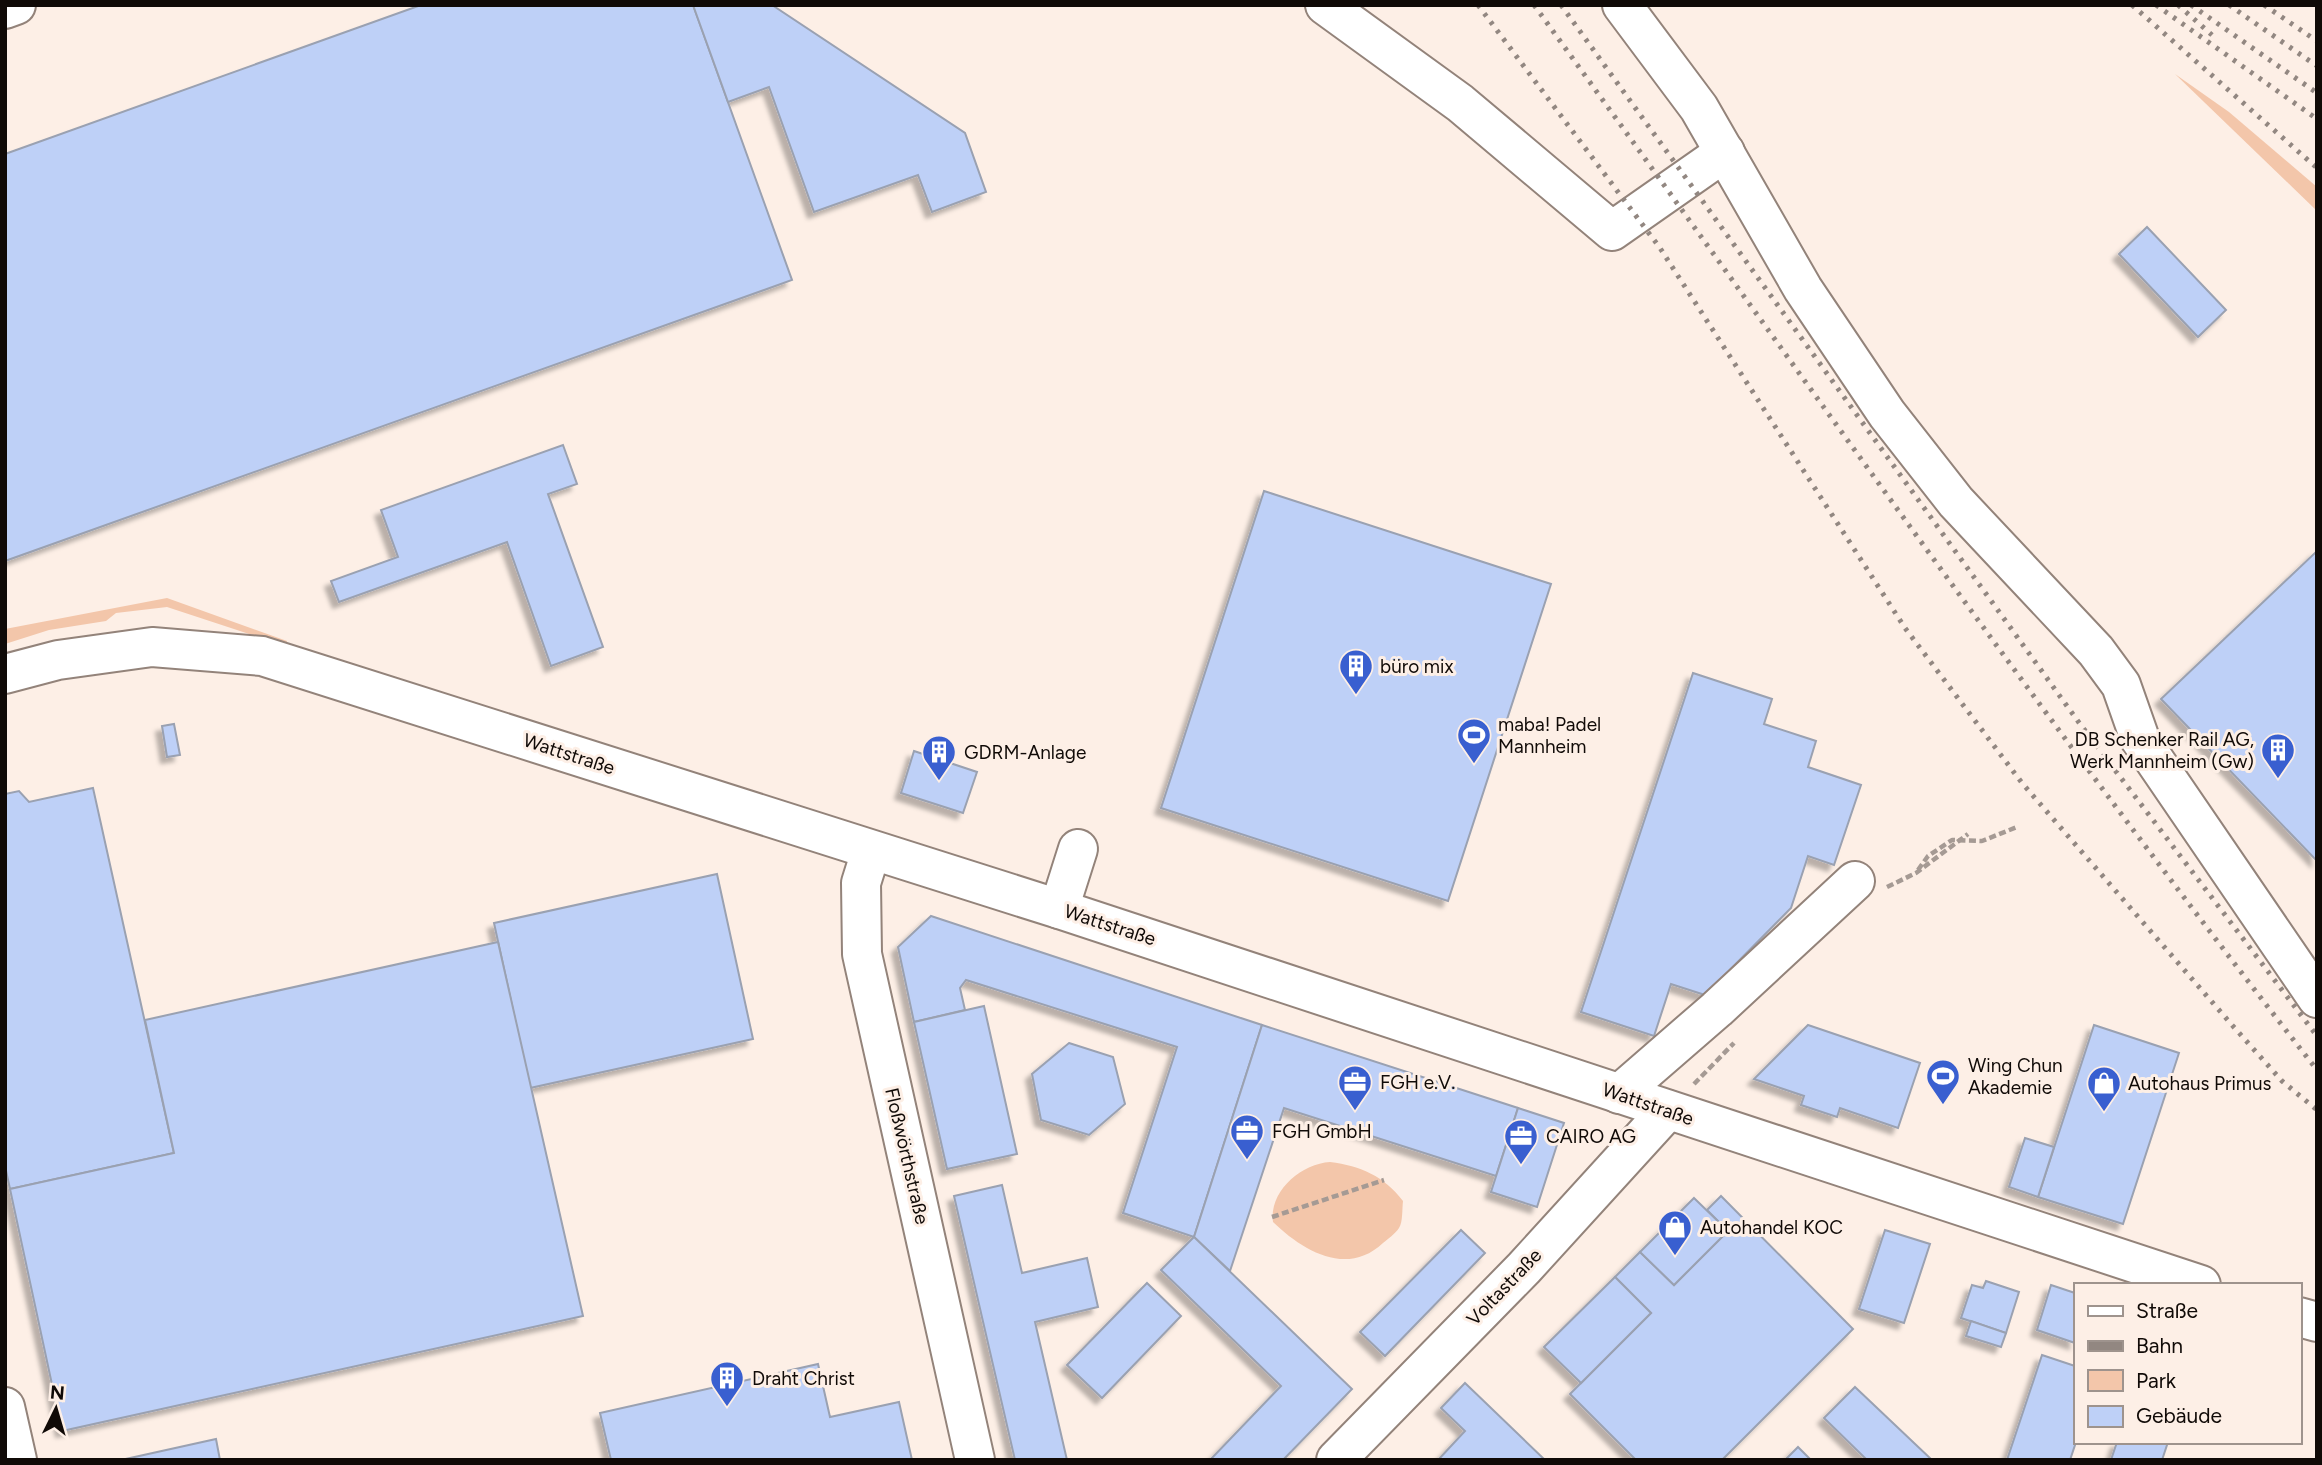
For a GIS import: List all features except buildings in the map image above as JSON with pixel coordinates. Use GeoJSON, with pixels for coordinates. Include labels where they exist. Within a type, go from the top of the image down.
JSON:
{"type":"FeatureCollection","features":[{"type":"Feature","properties":{"kind":"street"},"geometry":{"type":"LineString","coordinates":[[5,9],[16,5]]}},
{"type":"Feature","properties":{"kind":"street"},"geometry":{"type":"LineString","coordinates":[[1325,5],[1460,103],[1612,231],[1725,152]]}},
{"type":"Feature","properties":{"kind":"street"},"geometry":{"type":"LineString","coordinates":[[1622,5],[1699,108],[1803,289],[1887,414],[1956,502],[2095,650],[2121,685],[2140,739],[2317,998]]}},
{"type":"Feature","properties":{"kind":"street","name":"Wattstraße"},"geometry":{"type":"LineString","coordinates":[[5,674],[58,660],[152,647],[262,656],[1059,909],[2195,1283]]}},
{"type":"Feature","properties":{"kind":"street"},"geometry":{"type":"LineString","coordinates":[[1059,909],[1078,849]]}},
{"type":"Feature","properties":{"kind":"street","name":"Floßwörthstraße"},"geometry":{"type":"LineString","coordinates":[[871,851],[861,883],[862,954],[975,1460]]}},
{"type":"Feature","properties":{"kind":"street"},"geometry":{"type":"LineString","coordinates":[[1619,1094],[1855,881]]}},
{"type":"Feature","properties":{"kind":"street","name":"Voltastraße"},"geometry":{"type":"LineString","coordinates":[[1336,1460],[1524,1268],[1668,1110]]}},
{"type":"Feature","properties":{"kind":"street"},"geometry":{"type":"LineString","coordinates":[[5,1407],[17,1460]]}},
{"type":"Feature","properties":{"kind":"path"},"geometry":{"type":"LineString","coordinates":[[1916,873],[1928,856],[1952,840],[1982,841],[2017,827]]}},
{"type":"Feature","properties":{"kind":"path"},"geometry":{"type":"LineString","coordinates":[[1272,1217],[1384,1180]]}},
{"type":"Feature","properties":{"kind":"green space"},"geometry":{"type":"Polygon","coordinates":[[[2175,74],[2229,112],[2317,187],[2317,211],[2175,74]]]}},
{"type":"Feature","properties":{"kind":"green space"},"geometry":{"type":"Polygon","coordinates":[[[167,598],[287,641],[286,646],[167,607],[116,613],[106,621],[49,630],[5,644],[5,629],[167,598]]]}},
{"type":"Feature","properties":{"kind":"green space"},"geometry":{"type":"Polygon","coordinates":[[[1330,1162],[1352,1166],[1371,1174],[1388,1185],[1403,1201],[1401,1222],[1397,1230],[1369,1253],[1355,1258],[1340,1259],[1311,1250],[1273,1222],[1276,1200],[1289,1181],[1308,1168],[1330,1162]]]}},
{"type":"Feature","properties":{"kind":"railway"},"geometry":{"type":"LineString","coordinates":[[1478,5],[1660,248],[1905,628],[2022,783],[2282,1081],[2317,1110]]}},
{"type":"Feature","properties":{"kind":"railway"},"geometry":{"type":"LineString","coordinates":[[1534,5],[2018,675],[2317,1070]]}},
{"type":"Feature","properties":{"kind":"railway"},"geometry":{"type":"LineString","coordinates":[[1561,5],[2080,724],[2317,1036]]}},
{"type":"Feature","properties":{"kind":"railway"},"geometry":{"type":"LineString","coordinates":[[2132,5],[2317,168]]}},
{"type":"Feature","properties":{"kind":"railway"},"geometry":{"type":"LineString","coordinates":[[2156,5],[2317,119]]}},
{"type":"Feature","properties":{"kind":"railway"},"geometry":{"type":"LineString","coordinates":[[2178,5],[2212,35]]}},
{"type":"Feature","properties":{"kind":"railway"},"geometry":{"type":"LineString","coordinates":[[2191,5],[2317,93]]}},
{"type":"Feature","properties":{"kind":"railway"},"geometry":{"type":"LineString","coordinates":[[2229,5],[2317,66]]}},
{"type":"Feature","properties":{"kind":"railway"},"geometry":{"type":"LineString","coordinates":[[2264,5],[2317,41]]}},
{"type":"Feature","properties":{"kind":"place","name":"büro mix"},"geometry":{"type":"Point","coordinates":[1356,696]}},
{"type":"Feature","properties":{"kind":"place","name":"maba! Padel Mannheim"},"geometry":{"type":"Point","coordinates":[1474,765]}},
{"type":"Feature","properties":{"kind":"place","name":"DB Schenker Rail AG, Werk Mannheim (Gw)"},"geometry":{"type":"Point","coordinates":[2278,780]}},
{"type":"Feature","properties":{"kind":"place","name":"GDRM-Anlage"},"geometry":{"type":"Point","coordinates":[939,782]}},
{"type":"Feature","properties":{"kind":"place","name":"Wing Chun Akademie"},"geometry":{"type":"Point","coordinates":[1943,1106]}},
{"type":"Feature","properties":{"kind":"place","name":"FGH e.V."},"geometry":{"type":"Point","coordinates":[1355,1112]}},
{"type":"Feature","properties":{"kind":"place","name":"Autohaus Primus"},"geometry":{"type":"Point","coordinates":[2104,1113]}},
{"type":"Feature","properties":{"kind":"place","name":"FGH GmbH"},"geometry":{"type":"Point","coordinates":[1247,1161]}},
{"type":"Feature","properties":{"kind":"place","name":"CAIRO AG"},"geometry":{"type":"Point","coordinates":[1521,1166]}},
{"type":"Feature","properties":{"kind":"place","name":"Autohandel KOC"},"geometry":{"type":"Point","coordinates":[1675,1257]}},
{"type":"Feature","properties":{"kind":"place","name":"Draht Christ"},"geometry":{"type":"Point","coordinates":[727,1408]}}]}
